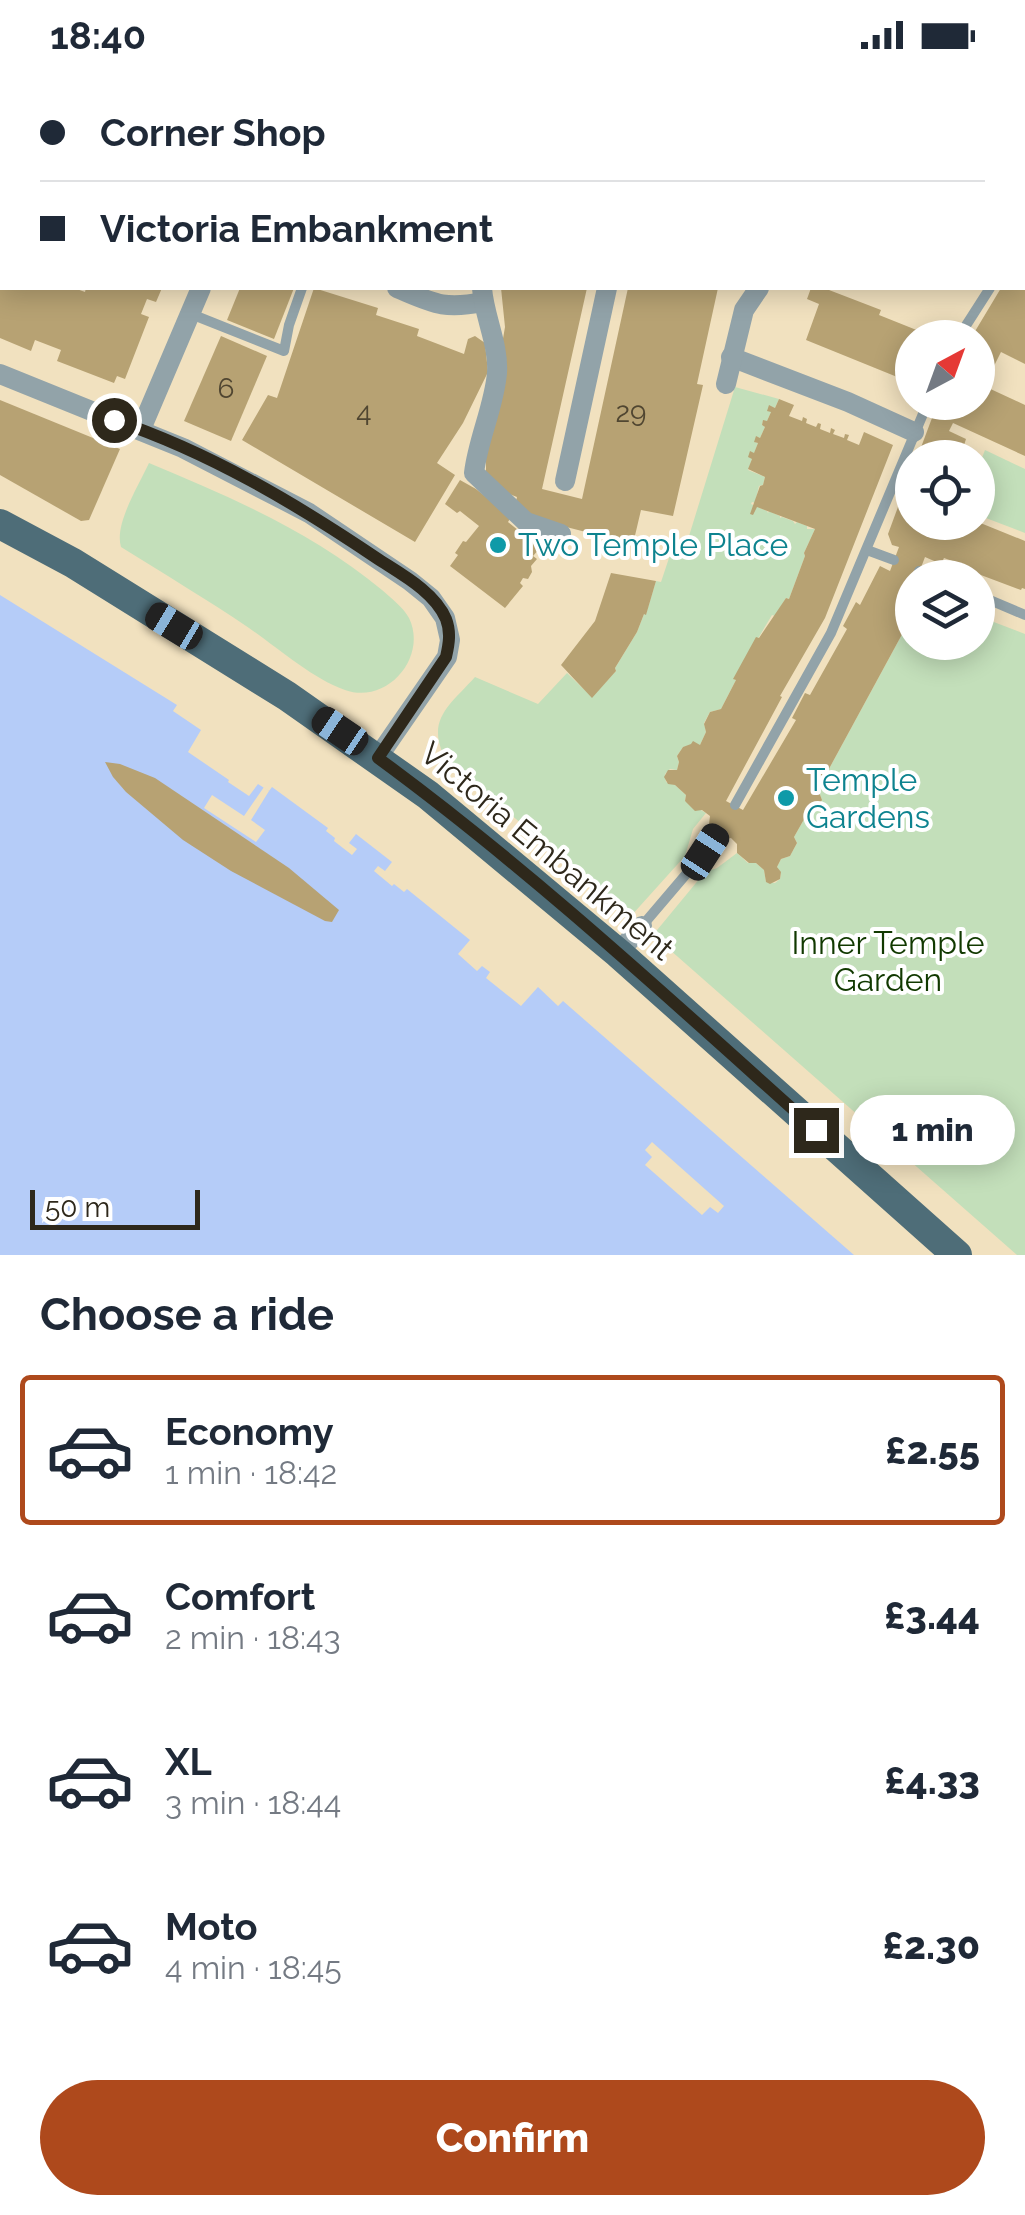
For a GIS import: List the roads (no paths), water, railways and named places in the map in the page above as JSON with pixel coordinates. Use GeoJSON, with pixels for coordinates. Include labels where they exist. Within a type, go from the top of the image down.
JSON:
{"type":"FeatureCollection","features":[{"type":"Feature","properties":{"kind":"main road","name":"Victoria Embankment"},"geometry":{"type":"LineString","coordinates":[[0,524],[73,563],[208,646],[428,794],[618,952],[957,1255]]}},
{"type":"Feature","properties":{"kind":"street"},"geometry":{"type":"LineString","coordinates":[[141,429],[200,290]]}},
{"type":"Feature","properties":{"kind":"street"},"geometry":{"type":"LineString","coordinates":[[402,290],[439,305],[465,305],[483,295],[497,369],[469,454],[474,473],[526,522],[562,534]]}},
{"type":"Feature","properties":{"kind":"street"},"geometry":{"type":"LineString","coordinates":[[565,480],[607,290]]}},
{"type":"Feature","properties":{"kind":"street"},"geometry":{"type":"LineString","coordinates":[[726,384],[744,310],[758,290]]}},
{"type":"Feature","properties":{"kind":"street"},"geometry":{"type":"LineString","coordinates":[[731,357],[914,432]]}},
{"type":"Feature","properties":{"kind":"street"},"geometry":{"type":"LineString","coordinates":[[0,374],[141,429],[248,479],[309,512],[431,598],[446,618],[450,640],[446,657],[378,758]]}},
{"type":"Feature","properties":{"kind":"street"},"geometry":{"type":"LineString","coordinates":[[618,952],[642,926]]}},
{"type":"Feature","properties":{"kind":"lane"},"geometry":{"type":"LineString","coordinates":[[191,314],[284,352],[301,290]]}},
{"type":"Feature","properties":{"kind":"lane"},"geometry":{"type":"LineString","coordinates":[[970,320],[989,290]]}},
{"type":"Feature","properties":{"kind":"lane"},"geometry":{"type":"LineString","coordinates":[[735,805],[831,633],[920,420]]}},
{"type":"Feature","properties":{"kind":"lane"},"geometry":{"type":"LineString","coordinates":[[867,550],[894,560]]}},
{"type":"Feature","properties":{"kind":"lane"},"geometry":{"type":"LineString","coordinates":[[995,603],[1025,614]]}},
{"type":"Feature","properties":{"kind":"lane"},"geometry":{"type":"LineString","coordinates":[[642,926],[718,832]]}},
{"type":"Feature","properties":{"kind":"water"},"geometry":{"type":"Polygon","coordinates":[[[0,595],[177,705],[173,711],[201,730],[188,752],[228,782],[249,796],[258,784],[269,791],[272,787],[328,828],[326,831],[334,841],[352,855],[357,849],[349,843],[356,834],[392,862],[385,871],[378,866],[374,871],[392,886],[404,892],[407,889],[470,940],[458,954],[477,971],[482,966],[490,972],[486,978],[521,1006],[538,987],[558,1006],[563,1001],[854,1255],[0,1255],[0,595]]]}},
{"type":"Feature","properties":{"kind":"place","name":"Two Temple Place"},"geometry":{"type":"Point","coordinates":[498,545]}},
{"type":"Feature","properties":{"kind":"place","name":"Temple Gardens"},"geometry":{"type":"Point","coordinates":[786,798]}},
{"type":"Feature","properties":{"kind":"park label","name":"Inner Temple Garden"},"geometry":{"type":"Point","coordinates":[888,962]}}]}
